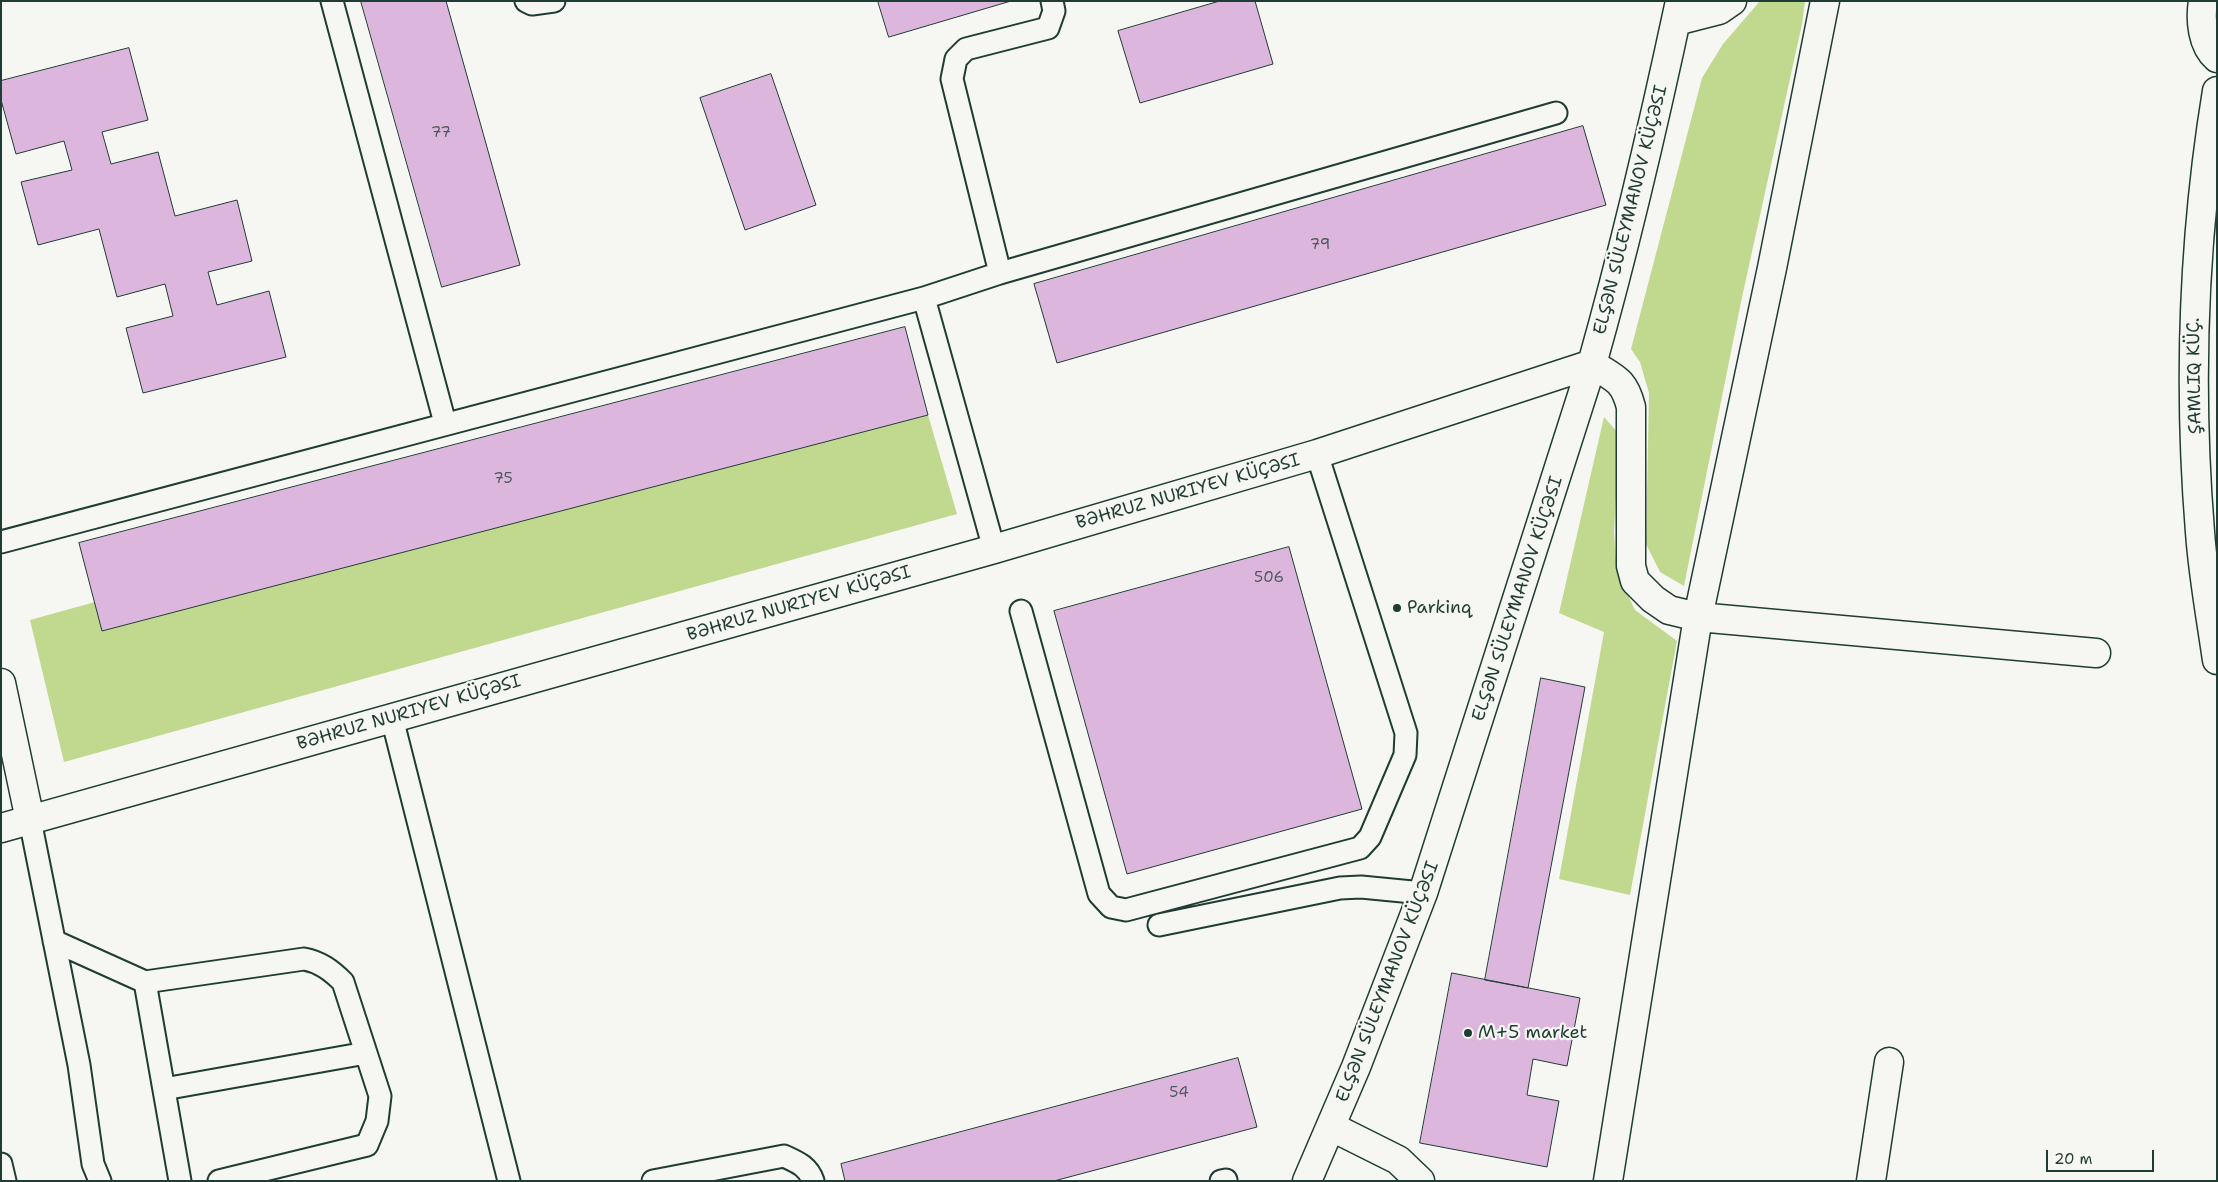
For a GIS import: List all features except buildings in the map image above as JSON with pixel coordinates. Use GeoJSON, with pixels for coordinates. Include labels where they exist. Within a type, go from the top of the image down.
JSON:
{"type":"FeatureCollection","features":[{"type":"Feature","properties":{"kind":"street"},"geometry":{"type":"LineString","coordinates":[[1678,11],[1719,10],[1732,1]]}},
{"type":"Feature","properties":{"kind":"street"},"geometry":{"type":"LineString","coordinates":[[1608,1181],[1698,617],[1770,277],[1825,1]]}},
{"type":"Feature","properties":{"kind":"street"},"geometry":{"type":"LineString","coordinates":[[2203,1],[2204,32],[2208,50],[2217,58]]}},
{"type":"Feature","properties":{"kind":"street","name":"ELŞƏN SÜLEYMANOV KÜÇƏSI"},"geometry":{"type":"LineString","coordinates":[[1307,1181],[1332,1127],[1387,990],[1423,893],[1592,364],[1616,281],[1644,167],[1678,11]]}},
{"type":"Feature","properties":{"kind":"street"},"geometry":{"type":"LineString","coordinates":[[2217,91],[2200,218],[2194,295],[2194,387],[2200,533],[2217,660]]}},
{"type":"Feature","properties":{"kind":"street"},"geometry":{"type":"LineString","coordinates":[[1592,364],[1614,378],[1626,389],[1632,408],[1631,566],[1635,581],[1652,599],[1669,610],[1698,617],[2096,653]]}},
{"type":"Feature","properties":{"kind":"street","name":"BƏHRUZ NURIYEV KÜÇƏSI"},"geometry":{"type":"LineString","coordinates":[[1,828],[994,549],[1317,454],[1592,364]]}},
{"type":"Feature","properties":{"kind":"street"},"geometry":{"type":"LineString","coordinates":[[1,683],[30,820]]}},
{"type":"Feature","properties":{"kind":"street"},"geometry":{"type":"LineString","coordinates":[[1871,1181],[1889,1062]]}},
{"type":"Feature","properties":{"kind":"street"},"geometry":{"type":"LineString","coordinates":[[1332,1127],[1398,1160],[1420,1181]]}},
{"type":"Feature","properties":{"kind":"lane"},"geometry":{"type":"LineString","coordinates":[[332,1],[445,423]]}},
{"type":"Feature","properties":{"kind":"lane"},"geometry":{"type":"LineString","coordinates":[[526,1],[532,4],[554,1]]}},
{"type":"Feature","properties":{"kind":"lane"},"geometry":{"type":"LineString","coordinates":[[1000,273],[952,79],[956,58],[966,49],[1048,28],[1054,11],[1052,1]]}},
{"type":"Feature","properties":{"kind":"lane"},"geometry":{"type":"LineString","coordinates":[[1,542],[445,423],[924,298],[1000,273],[1556,113]]}},
{"type":"Feature","properties":{"kind":"lane"},"geometry":{"type":"LineString","coordinates":[[924,298],[994,549]]}},
{"type":"Feature","properties":{"kind":"lane"},"geometry":{"type":"LineString","coordinates":[[1021,611],[1100,894],[1111,907],[1126,910],[1360,848],[1370,837],[1404,755],[1406,733],[1317,454]]}},
{"type":"Feature","properties":{"kind":"lane"},"geometry":{"type":"LineString","coordinates":[[392,718],[509,1181]]}},
{"type":"Feature","properties":{"kind":"lane"},"geometry":{"type":"LineString","coordinates":[[30,820],[80,1065],[92,1164],[100,1181]]}},
{"type":"Feature","properties":{"kind":"lane"},"geometry":{"type":"LineString","coordinates":[[1335,855],[1340,888]]}},
{"type":"Feature","properties":{"kind":"lane"},"geometry":{"type":"LineString","coordinates":[[1159,925],[1340,888],[1361,887],[1423,893]]}},
{"type":"Feature","properties":{"kind":"lane"},"geometry":{"type":"LineString","coordinates":[[54,941],[145,982],[304,959],[314,961],[329,968],[343,982],[380,1096],[377,1121],[367,1145],[219,1181]]}},
{"type":"Feature","properties":{"kind":"lane"},"geometry":{"type":"LineString","coordinates":[[145,982],[180,1181]]}},
{"type":"Feature","properties":{"kind":"lane"},"geometry":{"type":"LineString","coordinates":[[164,1089],[366,1053]]}},
{"type":"Feature","properties":{"kind":"lane"},"geometry":{"type":"LineString","coordinates":[[653,1181],[721,1175],[784,1156],[800,1163],[810,1174],[813,1181]]}},
{"type":"Feature","properties":{"kind":"lane"},"geometry":{"type":"LineString","coordinates":[[1,1164],[5,1181]]}},
{"type":"Feature","properties":{"kind":"green space"},"geometry":{"type":"Polygon","coordinates":[[[1760,1],[1805,1],[1802,24],[1741,302],[1684,586],[1660,572],[1646,544],[1649,393],[1640,362],[1631,349],[1702,78],[1723,44],[1760,1]]]}},
{"type":"Feature","properties":{"kind":"green space"},"geometry":{"type":"Polygon","coordinates":[[[928,415],[957,514],[64,762],[30,620],[95,602],[102,631],[928,415]]]}},
{"type":"Feature","properties":{"kind":"green space"},"geometry":{"type":"Polygon","coordinates":[[[1604,417],[1619,434],[1614,533],[1617,573],[1635,610],[1677,641],[1630,895],[1559,879],[1604,632],[1559,613],[1604,417]]]}},
{"type":"Feature","properties":{"kind":"place","name":"Parkinq"},"geometry":{"type":"Point","coordinates":[1397,608]}},
{"type":"Feature","properties":{"kind":"place","name":"М+5 market"},"geometry":{"type":"Point","coordinates":[1468,1033]}}]}
